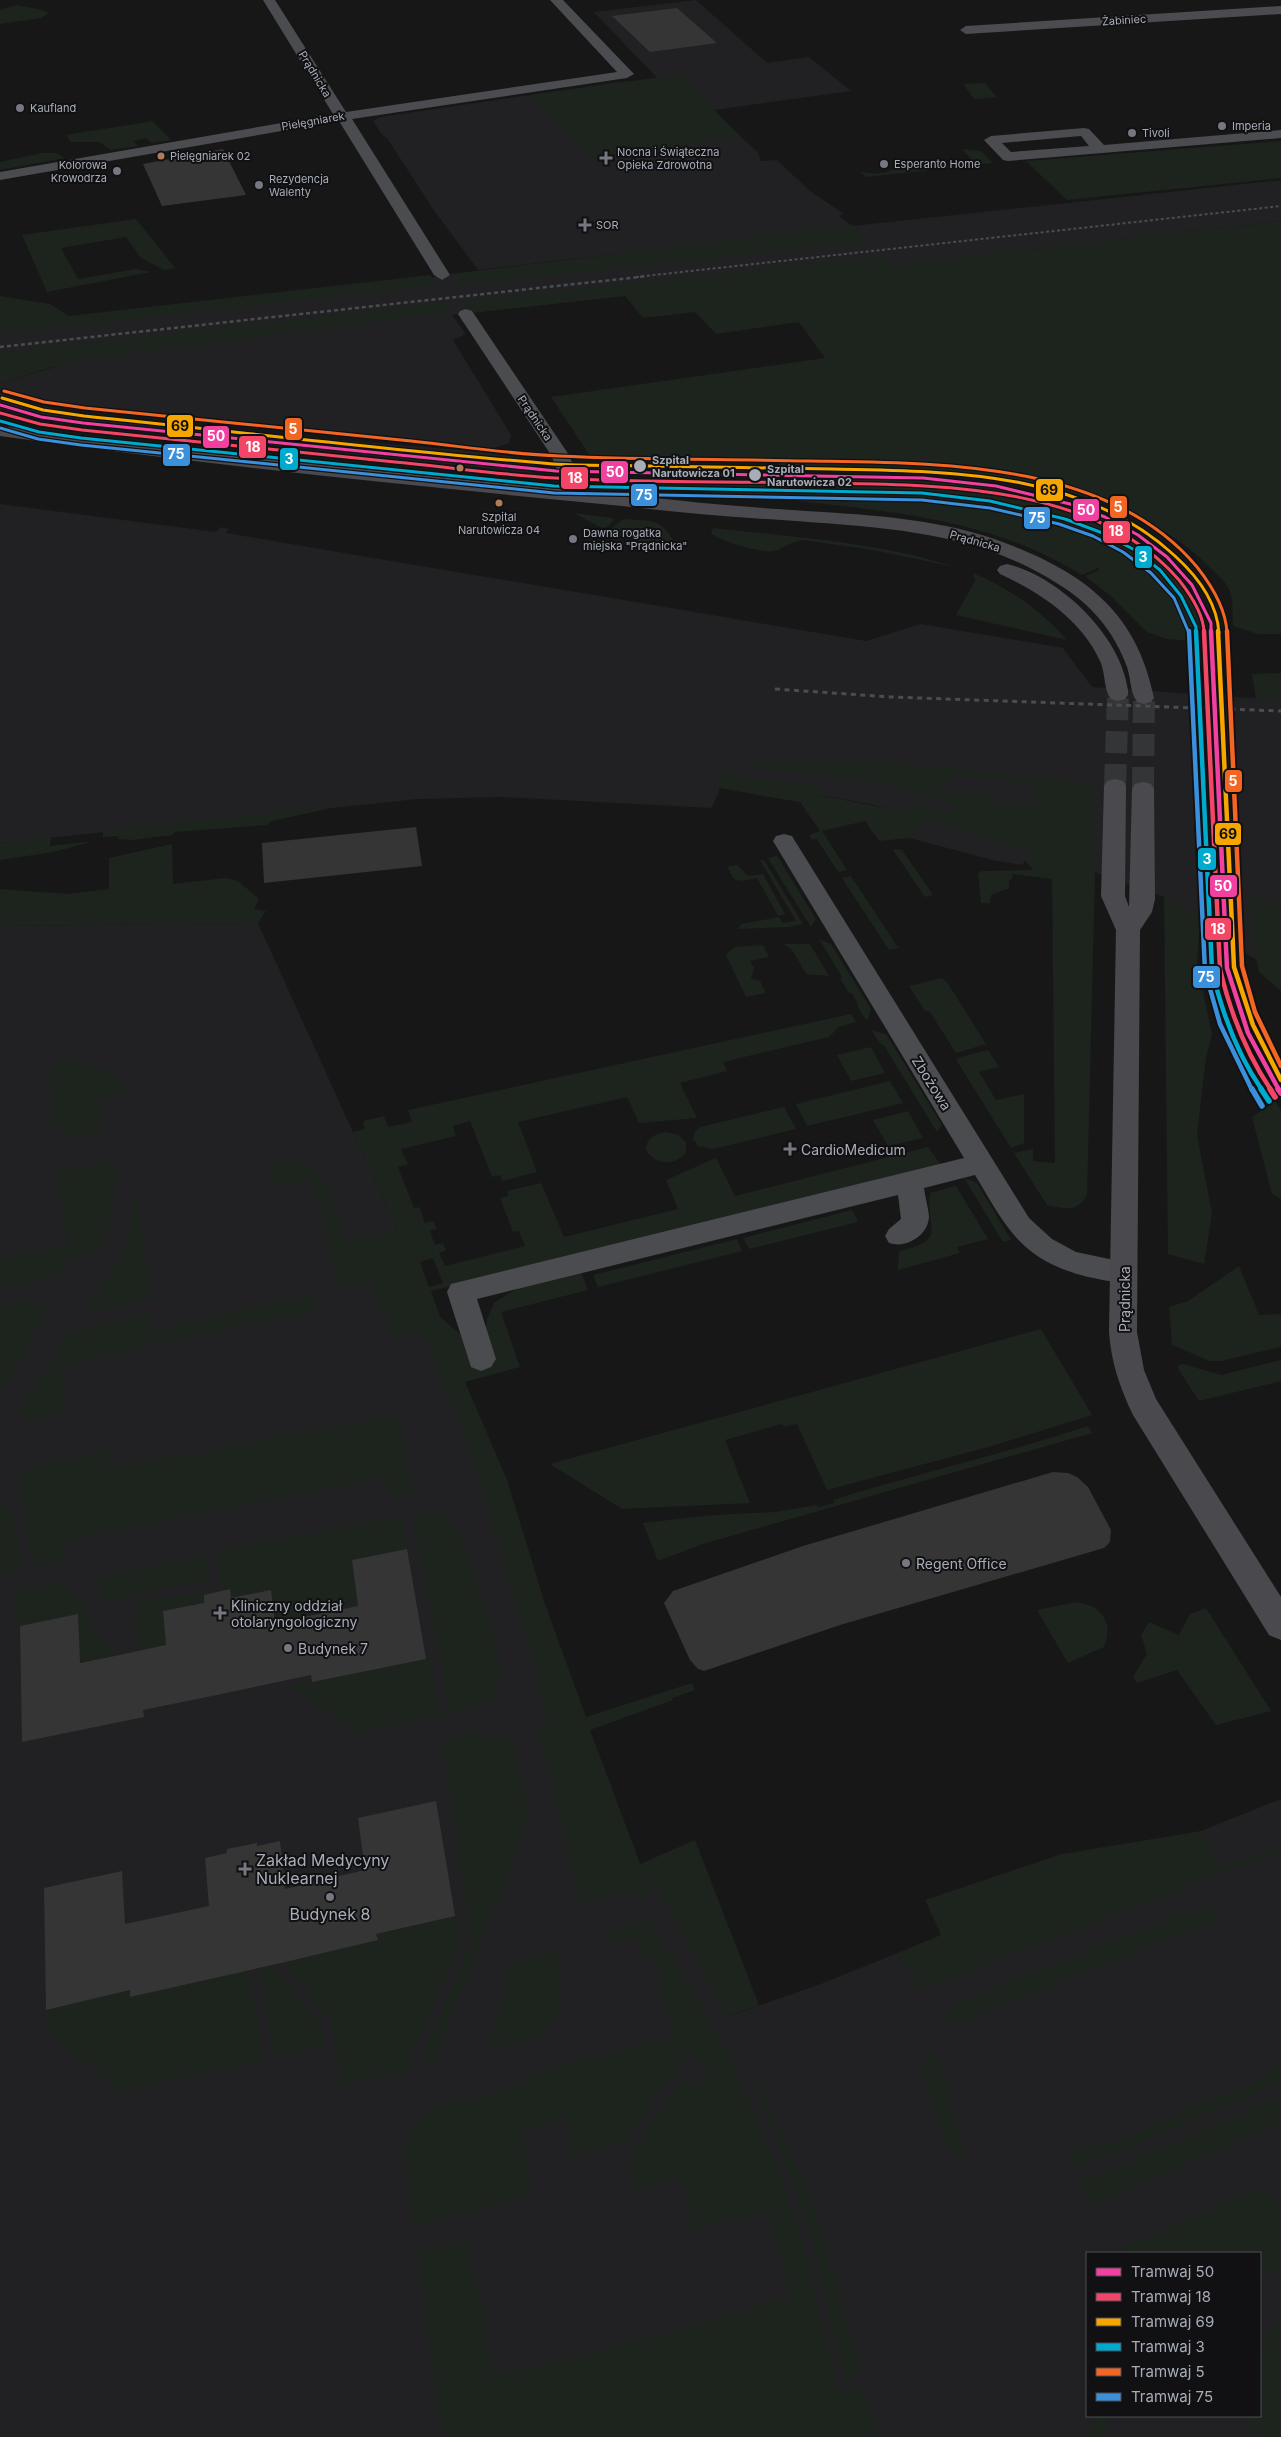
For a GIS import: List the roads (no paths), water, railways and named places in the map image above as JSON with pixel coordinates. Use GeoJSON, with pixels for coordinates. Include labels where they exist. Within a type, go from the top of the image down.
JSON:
{"type":"FeatureCollection","features":[{"type":"Feature","properties":{"kind":"street","name":"Prądnicka"},"geometry":{"type":"LineString","coordinates":[[269,0],[442,275]]}},
{"type":"Feature","properties":{"kind":"street","name":"Pielęgniarek"},"geometry":{"type":"LineString","coordinates":[[0,176],[342,116],[627,74],[556,0]]}},
{"type":"Feature","properties":{"kind":"street","name":"Żabiniec"},"geometry":{"type":"LineString","coordinates":[[966,30],[1281,10]]}},
{"type":"Feature","properties":{"kind":"street"},"geometry":{"type":"LineString","coordinates":[[1100,149],[1084,132],[991,140],[1008,157],[1281,134]]}},
{"type":"Feature","properties":{"kind":"street","name":"Prądnicka"},"geometry":{"type":"LineString","coordinates":[[466,314],[560,455],[570,479],[572,496],[910,526],[968,537],[1021,556],[1072,584],[1112,618],[1129,643],[1136,658],[1144,698]]}},
{"type":"Feature","properties":{"kind":"street"},"geometry":{"type":"LineString","coordinates":[[1,431],[166,454],[572,496]]}},
{"type":"Feature","properties":{"kind":"street","name":"Prądnicka"},"geometry":{"type":"LineString","coordinates":[[730,511],[810,529],[926,544],[963,553],[1013,572],[1035,583],[1058,600],[1096,638],[1110,659],[1118,695]]}},
{"type":"Feature","properties":{"kind":"street","name":"Prądnicka"},"geometry":{"type":"LineString","coordinates":[[1115,786],[1113,896],[1128,930],[1123,1272],[1124,1347],[1132,1382],[1149,1414],[1281,1625]]}},
{"type":"Feature","properties":{"kind":"street"},"geometry":{"type":"LineString","coordinates":[[1128,930],[1140,912],[1143,899],[1143,789]]}},
{"type":"Feature","properties":{"kind":"street","name":"Zbożowa"},"geometry":{"type":"LineString","coordinates":[[784,840],[1020,1225],[1037,1244],[1057,1256],[1073,1262],[1123,1272]]}},
{"type":"Feature","properties":{"kind":"street"},"geometry":{"type":"LineString","coordinates":[[481,1359],[461,1292],[981,1164]]}},
{"type":"Feature","properties":{"kind":"street"},"geometry":{"type":"LineString","coordinates":[[899,1236],[913,1224],[914,1217],[909,1182]]}},
{"type":"Feature","properties":{"kind":"tunnel"},"geometry":{"type":"LineString","coordinates":[[1115,786],[1118,695]]}},
{"type":"Feature","properties":{"kind":"tunnel"},"geometry":{"type":"LineString","coordinates":[[1143,789],[1144,698]]}},
{"type":"Feature","properties":{"kind":"railway"},"geometry":{"type":"LineString","coordinates":[[636,277],[1281,206]]}},
{"type":"Feature","properties":{"kind":"railway"},"geometry":{"type":"LineString","coordinates":[[0,347],[648,276]]}},
{"type":"Feature","properties":{"kind":"railway"},"geometry":{"type":"LineString","coordinates":[[775,689],[891,697],[1281,711]]}},
{"type":"Feature","properties":{"kind":"tram line","name":"5"},"geometry":{"type":"LineString","coordinates":[[4,391],[44,402],[85,408],[557,456],[923,463],[960,466],[1039,480],[1079,491],[1117,506],[1152,525],[1182,549],[1206,578],[1226,619],[1242,966],[1255,1012],[1281,1066]]}},
{"type":"Feature","properties":{"kind":"tram line","name":"69"},"geometry":{"type":"LineString","coordinates":[[2,398],[43,410],[84,416],[556,464],[923,471],[957,474],[992,478],[1063,494],[1097,506],[1129,521],[1158,540],[1194,575],[1205,592],[1218,621],[1234,967],[1242,997],[1253,1025],[1265,1053],[1281,1080]]}},
{"type":"Feature","properties":{"kind":"tram line","name":"50"},"geometry":{"type":"LineString","coordinates":[[0,405],[41,417],[83,423],[556,471],[923,478],[959,481],[1034,494],[1070,504],[1105,517],[1138,535],[1167,557],[1192,585],[1211,623],[1227,968],[1236,1001],[1248,1033],[1281,1093]]}},
{"type":"Feature","properties":{"kind":"tram line","name":"18"},"geometry":{"type":"LineString","coordinates":[[0,413],[40,424],[82,430],[555,478],[923,485],[957,488],[1030,501],[1068,511],[1103,525],[1136,542],[1164,564],[1187,590],[1204,625],[1220,969],[1229,1003],[1241,1036],[1256,1067],[1275,1097]]}},
{"type":"Feature","properties":{"kind":"tram line","name":"3"},"geometry":{"type":"LineString","coordinates":[[0,421],[39,432],[81,438],[554,486],[922,493],[954,496],[1027,508],[1065,519],[1100,532],[1133,549],[1160,570],[1181,596],[1196,627],[1212,970],[1221,1005],[1241,1055],[1269,1101]]}},
{"type":"Feature","properties":{"kind":"tram line","name":"75"},"geometry":{"type":"LineString","coordinates":[[0,428],[38,439],[81,445],[554,493],[922,500],[955,503],[1025,515],[1059,524],[1093,536],[1123,552],[1151,573],[1174,598],[1189,629],[1205,971],[1214,1007],[1227,1041],[1243,1074],[1262,1106]]}},
{"type":"Feature","properties":{"kind":"place","name":"Kaufland"},"geometry":{"type":"Point","coordinates":[20,108]}},
{"type":"Feature","properties":{"kind":"place","name":"Imperia"},"geometry":{"type":"Point","coordinates":[1222,126]}},
{"type":"Feature","properties":{"kind":"place","name":"Tivoli"},"geometry":{"type":"Point","coordinates":[1132,133]}},
{"type":"Feature","properties":{"kind":"place","name":"Pielęgniarek 02"},"geometry":{"type":"Point","coordinates":[161,156]}},
{"type":"Feature","properties":{"kind":"place","name":"Nocna i Świąteczna Opieka Zdrowotna"},"geometry":{"type":"Point","coordinates":[606,158]}},
{"type":"Feature","properties":{"kind":"place","name":"Esperanto Home"},"geometry":{"type":"Point","coordinates":[884,164]}},
{"type":"Feature","properties":{"kind":"place","name":"Kolorowa Krowodrza"},"geometry":{"type":"Point","coordinates":[117,171]}},
{"type":"Feature","properties":{"kind":"place","name":"Rezydencja Walenty"},"geometry":{"type":"Point","coordinates":[259,185]}},
{"type":"Feature","properties":{"kind":"place","name":"SOR"},"geometry":{"type":"Point","coordinates":[585,225]}},
{"type":"Feature","properties":{"kind":"place","name":"Szpital Narutowicza 01"},"geometry":{"type":"Point","coordinates":[640,466]}},
{"type":"Feature","properties":{"kind":"place","name":"Szpital Narutowicza 02"},"geometry":{"type":"Point","coordinates":[755,475]}},
{"type":"Feature","properties":{"kind":"place","name":"Szpital Narutowicza 04"},"geometry":{"type":"Point","coordinates":[499,503]}},
{"type":"Feature","properties":{"kind":"place","name":"Dawna rogatka miejska \"Prądnicka\""},"geometry":{"type":"Point","coordinates":[573,539]}},
{"type":"Feature","properties":{"kind":"place","name":"CardioMedicum"},"geometry":{"type":"Point","coordinates":[790,1149]}},
{"type":"Feature","properties":{"kind":"place","name":"Regent Office"},"geometry":{"type":"Point","coordinates":[906,1563]}},
{"type":"Feature","properties":{"kind":"place","name":"Kliniczny oddział otolaryngologiczny"},"geometry":{"type":"Point","coordinates":[220,1613]}},
{"type":"Feature","properties":{"kind":"place","name":"Budynek 7"},"geometry":{"type":"Point","coordinates":[288,1648]}},
{"type":"Feature","properties":{"kind":"place","name":"Zakład Medycyny Nuklearnej"},"geometry":{"type":"Point","coordinates":[245,1869]}},
{"type":"Feature","properties":{"kind":"place","name":"Budynek 8"},"geometry":{"type":"Point","coordinates":[330,1897]}}]}
